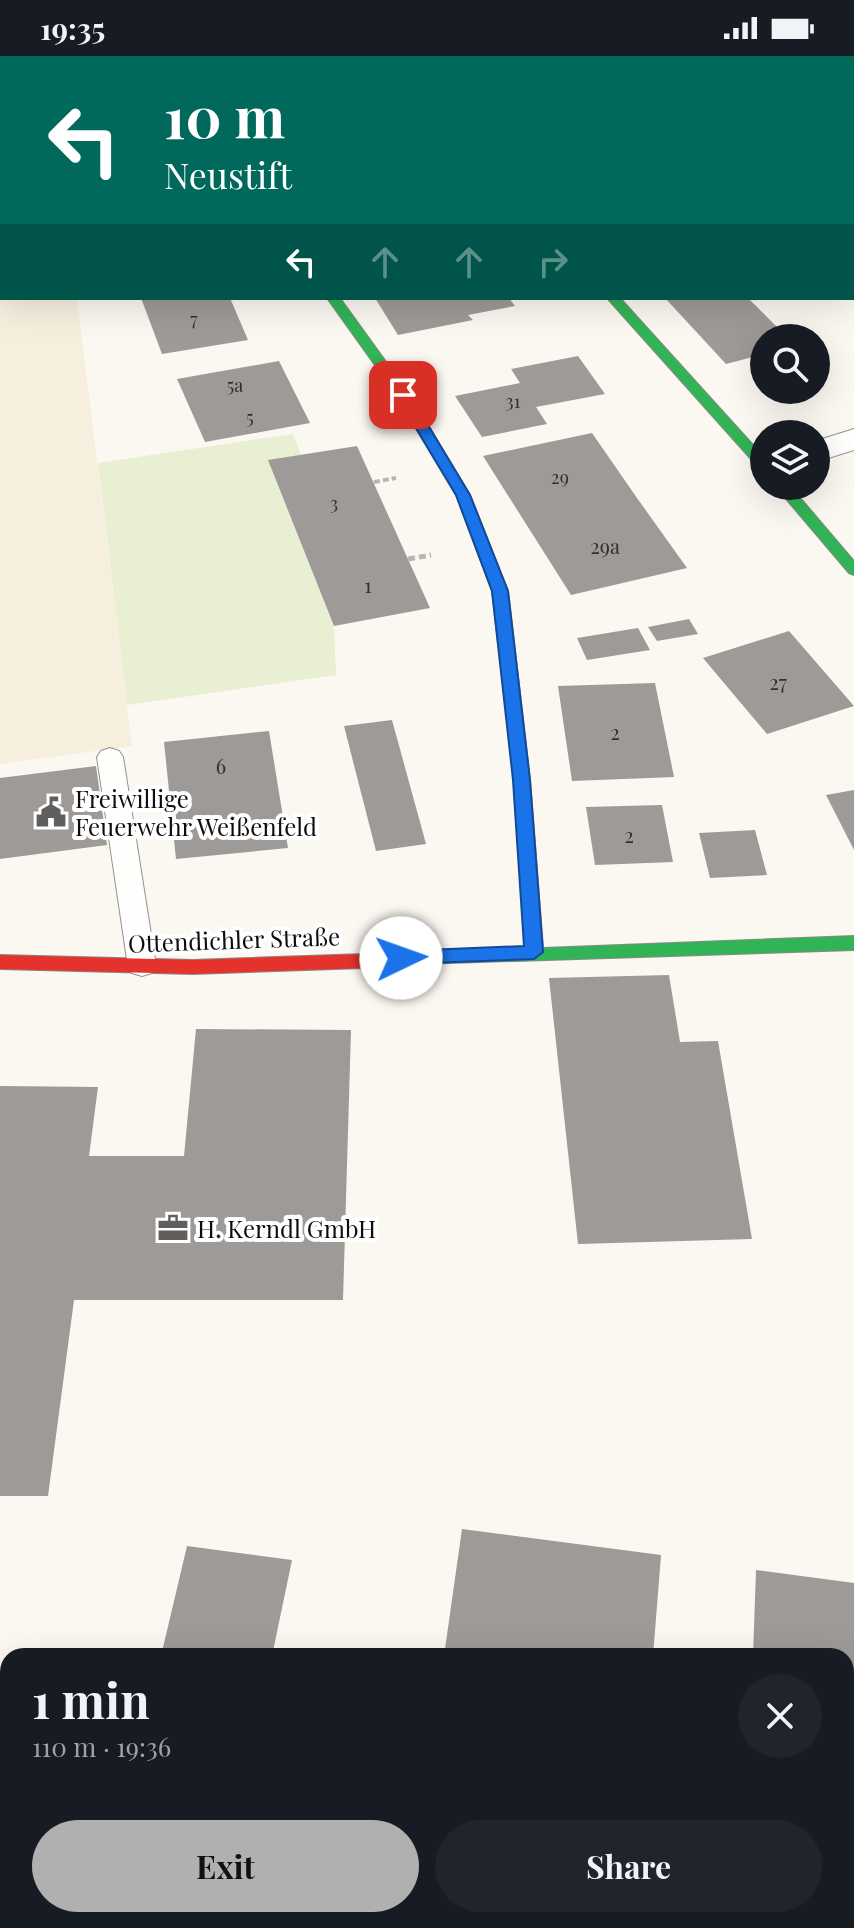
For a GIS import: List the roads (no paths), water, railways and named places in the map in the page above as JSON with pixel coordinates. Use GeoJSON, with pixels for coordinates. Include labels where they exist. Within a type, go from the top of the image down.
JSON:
{"type":"FeatureCollection","features":[{"type":"Feature","properties":{"kind":"street"},"geometry":{"type":"LineString","coordinates":[[334,300],[403,395],[463,495],[500,591],[522,780],[534,952]]}},
{"type":"Feature","properties":{"kind":"street"},"geometry":{"type":"LineString","coordinates":[[615,300],[750,450]]}},
{"type":"Feature","properties":{"kind":"street"},"geometry":{"type":"LineString","coordinates":[[830,447],[854,439]]}},
{"type":"Feature","properties":{"kind":"street"},"geometry":{"type":"LineString","coordinates":[[794,500],[854,570]]}},
{"type":"Feature","properties":{"kind":"street","name":"Ottendichler Straße"},"geometry":{"type":"LineString","coordinates":[[0,962],[142,966],[854,943]]}},
{"type":"Feature","properties":{"kind":"lane"},"geometry":{"type":"LineString","coordinates":[[110,757],[142,966]]}},
{"type":"Feature","properties":{"kind":"place","name":"Freiwillige Feuerwehr Weißenfeld"},"geometry":{"type":"Point","coordinates":[51,812]}},
{"type":"Feature","properties":{"kind":"place","name":"H. Kerndl GmbH"},"geometry":{"type":"Point","coordinates":[173,1228]}}]}
